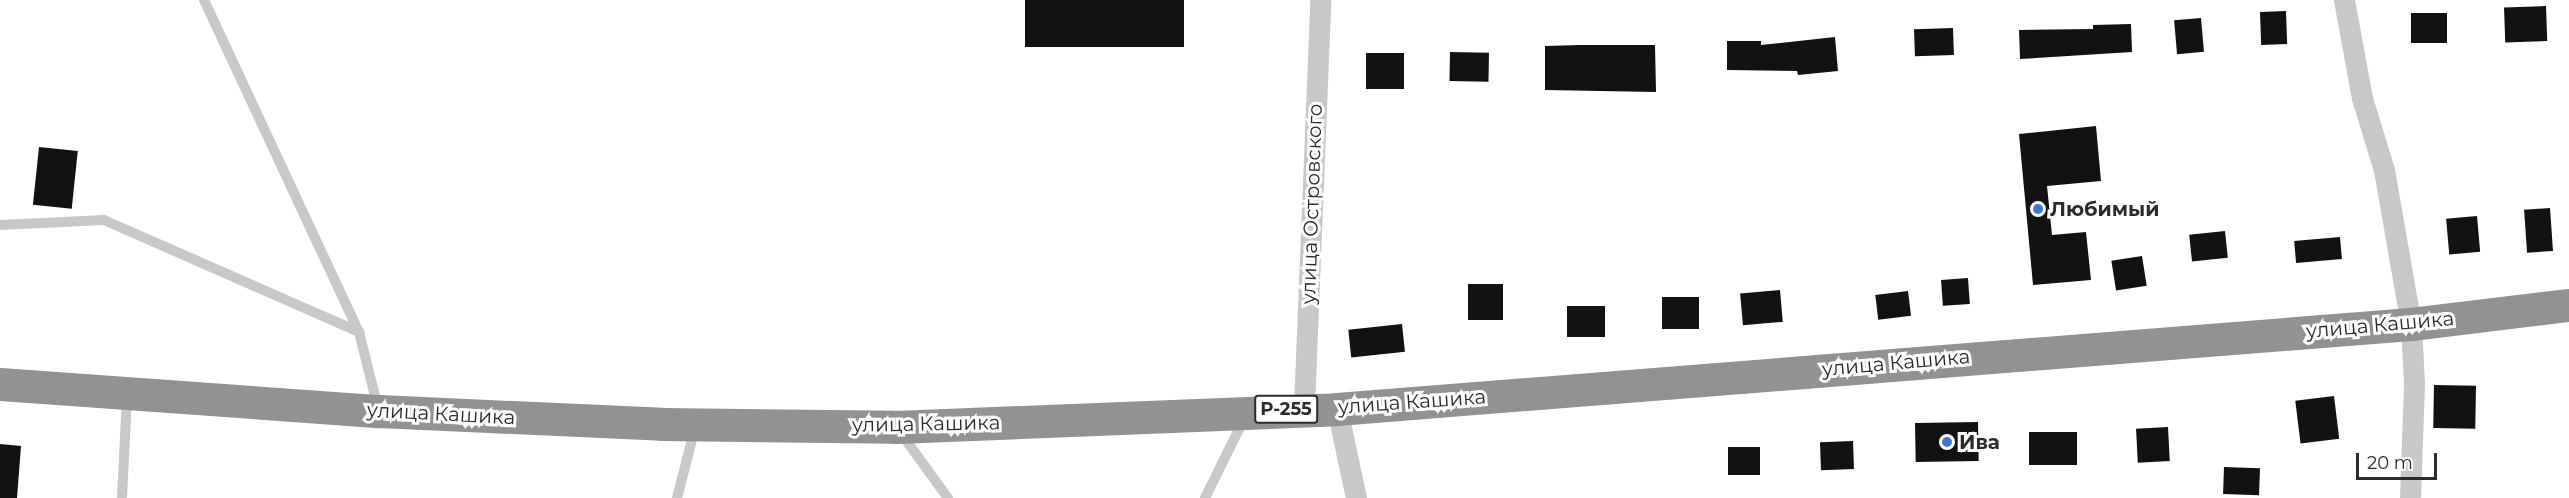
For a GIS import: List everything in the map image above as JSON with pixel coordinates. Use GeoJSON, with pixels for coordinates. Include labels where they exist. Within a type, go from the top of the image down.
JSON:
{"type":"FeatureCollection","features":[{"type":"Feature","properties":{"kind":"highway","name":"улица Кашика"},"geometry":{"type":"LineString","coordinates":[[0,384],[127,395],[379,411],[696,425],[896,427],[1247,412],[1304,407],[1337,409],[2411,324],[2569,305]]}},
{"type":"Feature","properties":{"kind":"street","name":"улица Островского"},"geometry":{"type":"LineString","coordinates":[[1304,407],[1320,0]]}},
{"type":"Feature","properties":{"kind":"street"},"geometry":{"type":"LineString","coordinates":[[2344,0],[2362,98],[2384,170],[2411,324],[2414,384],[2410,498]]}},
{"type":"Feature","properties":{"kind":"street"},"geometry":{"type":"LineString","coordinates":[[1337,409],[1356,498]]}},
{"type":"Feature","properties":{"kind":"lane"},"geometry":{"type":"LineString","coordinates":[[204,0],[359,332],[379,411]]}},
{"type":"Feature","properties":{"kind":"lane"},"geometry":{"type":"LineString","coordinates":[[0,225],[104,220],[359,332]]}},
{"type":"Feature","properties":{"kind":"lane"},"geometry":{"type":"LineString","coordinates":[[122,498],[127,395]]}},
{"type":"Feature","properties":{"kind":"lane"},"geometry":{"type":"LineString","coordinates":[[1205,498],[1247,412]]}},
{"type":"Feature","properties":{"kind":"lane"},"geometry":{"type":"LineString","coordinates":[[677,498],[696,425]]}},
{"type":"Feature","properties":{"kind":"lane"},"geometry":{"type":"LineString","coordinates":[[896,427],[948,498]]}},
{"type":"Feature","properties":{"kind":"building"},"geometry":{"type":"Polygon","coordinates":[[[1025,0],[1184,0],[1184,47],[1025,47],[1025,0]]]}},
{"type":"Feature","properties":{"kind":"building"},"geometry":{"type":"Polygon","coordinates":[[[2546,6],[2547,41],[2505,42],[2504,7],[2546,6]]]}},
{"type":"Feature","properties":{"kind":"building"},"geometry":{"type":"Polygon","coordinates":[[[2286,11],[2287,44],[2261,45],[2260,12],[2286,11]]]}},
{"type":"Feature","properties":{"kind":"building"},"geometry":{"type":"Polygon","coordinates":[[[2411,13],[2447,13],[2447,43],[2411,43],[2411,13]]]}},
{"type":"Feature","properties":{"kind":"building"},"geometry":{"type":"Polygon","coordinates":[[[2201,18],[2204,52],[2177,54],[2174,20],[2201,18]]]}},
{"type":"Feature","properties":{"kind":"building"},"geometry":{"type":"Polygon","coordinates":[[[2131,24],[2132,52],[2020,59],[2019,30],[2093,29],[2093,25],[2131,24]]]}},
{"type":"Feature","properties":{"kind":"building"},"geometry":{"type":"Polygon","coordinates":[[[1953,28],[1954,55],[1915,56],[1914,29],[1953,28]]]}},
{"type":"Feature","properties":{"kind":"building"},"geometry":{"type":"Polygon","coordinates":[[[1835,37],[1838,71],[1798,75],[1797,71],[1727,70],[1727,41],[1761,41],[1761,45],[1835,37]]]}},
{"type":"Feature","properties":{"kind":"building"},"geometry":{"type":"Polygon","coordinates":[[[1655,45],[1656,92],[1545,90],[1545,46],[1655,45]]]}},
{"type":"Feature","properties":{"kind":"building"},"geometry":{"type":"Polygon","coordinates":[[[1450,52],[1489,53],[1488,82],[1449,81],[1450,52]]]}},
{"type":"Feature","properties":{"kind":"building"},"geometry":{"type":"Polygon","coordinates":[[[1366,53],[1404,53],[1404,89],[1366,89],[1366,53]]]}},
{"type":"Feature","properties":{"kind":"building","name":"Любимый"},"geometry":{"type":"Polygon","coordinates":[[[2096,126],[2101,181],[2047,186],[2052,235],[2086,232],[2091,280],[2033,285],[2019,134],[2096,126]]]}},
{"type":"Feature","properties":{"kind":"building"},"geometry":{"type":"Polygon","coordinates":[[[39,147],[78,151],[72,209],[33,205],[39,147]]]}},
{"type":"Feature","properties":{"kind":"building"},"geometry":{"type":"Polygon","coordinates":[[[2550,208],[2553,251],[2527,253],[2524,210],[2550,208]]]}},
{"type":"Feature","properties":{"kind":"building"},"geometry":{"type":"Polygon","coordinates":[[[2477,216],[2480,252],[2449,255],[2446,219],[2477,216]]]}},
{"type":"Feature","properties":{"kind":"building"},"geometry":{"type":"Polygon","coordinates":[[[2225,231],[2228,258],[2192,262],[2189,235],[2225,231]]]}},
{"type":"Feature","properties":{"kind":"building"},"geometry":{"type":"Polygon","coordinates":[[[2340,237],[2342,259],[2296,263],[2294,241],[2340,237]]]}},
{"type":"Feature","properties":{"kind":"building"},"geometry":{"type":"Polygon","coordinates":[[[2142,256],[2147,286],[2116,290],[2111,261],[2142,256]]]}},
{"type":"Feature","properties":{"kind":"building"},"geometry":{"type":"Polygon","coordinates":[[[1968,278],[1970,304],[1943,306],[1941,280],[1968,278]]]}},
{"type":"Feature","properties":{"kind":"building"},"geometry":{"type":"Polygon","coordinates":[[[1468,284],[1503,284],[1503,320],[1468,320],[1468,284]]]}},
{"type":"Feature","properties":{"kind":"building"},"geometry":{"type":"Polygon","coordinates":[[[1780,290],[1783,322],[1743,325],[1740,293],[1780,290]]]}},
{"type":"Feature","properties":{"kind":"building"},"geometry":{"type":"Polygon","coordinates":[[[1908,291],[1911,316],[1878,320],[1875,295],[1908,291]]]}},
{"type":"Feature","properties":{"kind":"building"},"geometry":{"type":"Polygon","coordinates":[[[1662,297],[1699,297],[1699,329],[1662,329],[1662,297]]]}},
{"type":"Feature","properties":{"kind":"building"},"geometry":{"type":"Polygon","coordinates":[[[1567,306],[1605,306],[1605,337],[1567,337],[1567,306]]]}},
{"type":"Feature","properties":{"kind":"building"},"geometry":{"type":"Polygon","coordinates":[[[1402,324],[1405,352],[1351,357],[1348,330],[1402,324]]]}},
{"type":"Feature","properties":{"kind":"building"},"geometry":{"type":"Polygon","coordinates":[[[2434,385],[2476,386],[2475,429],[2433,428],[2434,385]]]}},
{"type":"Feature","properties":{"kind":"building"},"geometry":{"type":"Polygon","coordinates":[[[2334,396],[2339,439],[2301,443],[2295,401],[2334,396]]]}},
{"type":"Feature","properties":{"kind":"building","name":"Ива"},"geometry":{"type":"Polygon","coordinates":[[[1978,422],[1979,461],[1916,462],[1915,423],[1978,422]]]}},
{"type":"Feature","properties":{"kind":"building"},"geometry":{"type":"Polygon","coordinates":[[[2168,427],[2170,461],[2138,463],[2136,429],[2168,427]]]}},
{"type":"Feature","properties":{"kind":"building"},"geometry":{"type":"Polygon","coordinates":[[[2029,432],[2077,432],[2077,465],[2029,465],[2029,432]]]}},
{"type":"Feature","properties":{"kind":"building"},"geometry":{"type":"Polygon","coordinates":[[[1853,441],[1854,469],[1821,470],[1820,442],[1853,441]]]}},
{"type":"Feature","properties":{"kind":"building"},"geometry":{"type":"Polygon","coordinates":[[[0,444],[21,446],[17,498],[0,498],[0,444]]]}},
{"type":"Feature","properties":{"kind":"building"},"geometry":{"type":"Polygon","coordinates":[[[1728,447],[1760,447],[1760,475],[1728,475],[1728,447]]]}},
{"type":"Feature","properties":{"kind":"building"},"geometry":{"type":"Polygon","coordinates":[[[2224,467],[2260,468],[2259,495],[2223,494],[2224,467]]]}},
{"type":"Feature","properties":{"kind":"place","name":"Любимый"},"geometry":{"type":"Point","coordinates":[2038,209]}},
{"type":"Feature","properties":{"kind":"place","name":"Ива"},"geometry":{"type":"Point","coordinates":[1947,442]}}]}
